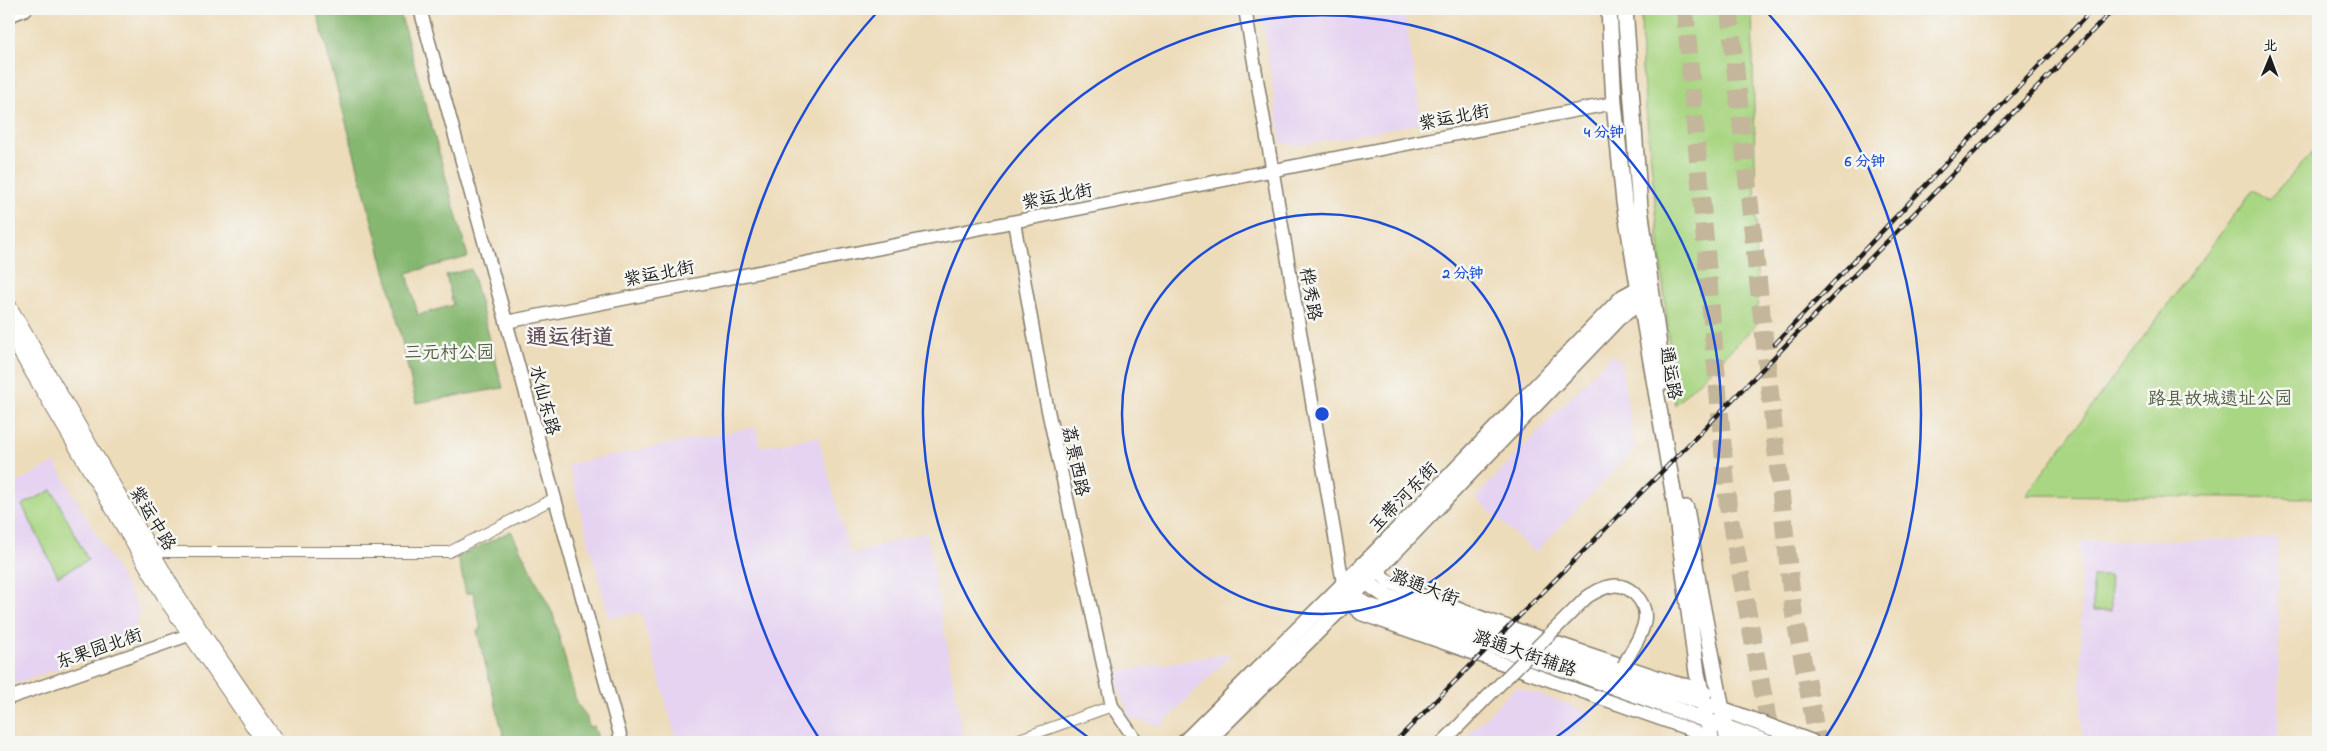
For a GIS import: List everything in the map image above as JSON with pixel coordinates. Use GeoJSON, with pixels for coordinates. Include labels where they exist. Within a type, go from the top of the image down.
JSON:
{"type":"FeatureCollection","features":[{"type":"Feature","properties":{"kind":"main road","name":"通运路"},"geometry":{"type":"LineString","coordinates":[[1609,9],[1614,104],[1624,202],[1646,291],[1698,588],[1728,742]]}},
{"type":"Feature","properties":{"kind":"main road","name":"通运路"},"geometry":{"type":"LineString","coordinates":[[1626,9],[1646,291],[1702,695],[1711,742]]}},
{"type":"Feature","properties":{"kind":"main road","name":"玉带河东街"},"geometry":{"type":"LineString","coordinates":[[1185,742],[1346,594],[1366,582],[1381,564],[1646,291]]}},
{"type":"Feature","properties":{"kind":"main road","name":"玉带河东街"},"geometry":{"type":"LineString","coordinates":[[1206,742],[1623,297],[1646,291]]}},
{"type":"Feature","properties":{"kind":"main road","name":"紫运中路"},"geometry":{"type":"LineString","coordinates":[[9,306],[119,497],[153,552],[195,634],[277,742]]}},
{"type":"Feature","properties":{"kind":"main road","name":"紫运中路"},"geometry":{"type":"LineString","coordinates":[[9,333],[264,742]]}},
{"type":"Feature","properties":{"kind":"main road","name":"潞通大街"},"geometry":{"type":"LineString","coordinates":[[1366,582],[1386,596],[1702,695],[1722,709],[1811,742]]}},
{"type":"Feature","properties":{"kind":"main road","name":"潞通大街"},"geometry":{"type":"LineString","coordinates":[[1346,594],[1369,606],[1573,672],[1766,742]]}},
{"type":"Feature","properties":{"kind":"street"},"geometry":{"type":"LineString","coordinates":[[9,16],[26,9]]}},
{"type":"Feature","properties":{"kind":"street","name":"水仙东路"},"geometry":{"type":"LineString","coordinates":[[420,9],[622,742]]}},
{"type":"Feature","properties":{"kind":"street","name":"桦秀路"},"geometry":{"type":"LineString","coordinates":[[1245,9],[1271,171],[1346,594]]}},
{"type":"Feature","properties":{"kind":"street","name":"紫运北街"},"geometry":{"type":"LineString","coordinates":[[506,322],[1614,104]]}},
{"type":"Feature","properties":{"kind":"street","name":"荔景西路"},"geometry":{"type":"LineString","coordinates":[[1014,222],[1044,392],[1112,706],[1137,742]]}},
{"type":"Feature","properties":{"kind":"street"},"geometry":{"type":"LineString","coordinates":[[153,552],[449,552],[555,498]]}},
{"type":"Feature","properties":{"kind":"street","name":"潞通大街辅路"},"geometry":{"type":"LineString","coordinates":[[1381,564],[1381,575],[1390,583],[1486,619],[1624,665],[1702,695]]}},
{"type":"Feature","properties":{"kind":"street"},"geometry":{"type":"LineString","coordinates":[[1443,742],[1588,597],[1600,589],[1613,585],[1626,588],[1636,594],[1643,605],[1645,617],[1642,628],[1624,665]]}},
{"type":"Feature","properties":{"kind":"street","name":"潞通大街辅路"},"geometry":{"type":"LineString","coordinates":[[1346,594],[1361,614],[1683,727],[1701,734],[1711,742]]}},
{"type":"Feature","properties":{"kind":"street","name":"东果园北街"},"geometry":{"type":"LineString","coordinates":[[9,698],[195,634]]}},
{"type":"Feature","properties":{"kind":"street"},"geometry":{"type":"LineString","coordinates":[[1011,742],[1112,706]]}},
{"type":"Feature","properties":{"kind":"shaded area"},"geometry":{"type":"Polygon","coordinates":[[[1261,9],[1404,9],[1422,123],[1295,146],[1281,142],[1261,9]]]}},
{"type":"Feature","properties":{"kind":"shaded area"},"geometry":{"type":"Polygon","coordinates":[[[1610,356],[1620,359],[1635,449],[1535,553],[1475,498],[1610,356]]]}},
{"type":"Feature","properties":{"kind":"shaded area"},"geometry":{"type":"Polygon","coordinates":[[[755,427],[760,447],[818,436],[850,554],[927,532],[964,742],[677,742],[641,612],[609,618],[568,464],[755,427]]]}},
{"type":"Feature","properties":{"kind":"shaded area"},"geometry":{"type":"Polygon","coordinates":[[[55,462],[140,610],[132,642],[9,686],[9,487],[55,462]]]}},
{"type":"Feature","properties":{"kind":"shaded area"},"geometry":{"type":"Polygon","coordinates":[[[2278,539],[2279,742],[2082,742],[2080,541],[2278,539]]]}},
{"type":"Feature","properties":{"kind":"shaded area"},"geometry":{"type":"Polygon","coordinates":[[[1233,653],[1161,726],[1130,718],[1113,672],[1233,653]]]}},
{"type":"Feature","properties":{"kind":"shaded area"},"geometry":{"type":"Polygon","coordinates":[[[1516,687],[1594,713],[1561,742],[1461,742],[1516,687]]]}},
{"type":"Feature","properties":{"kind":"green space","name":"三元村公园"},"geometry":{"type":"Polygon","coordinates":[[[316,9],[399,9],[468,257],[407,273],[418,315],[453,305],[446,275],[471,269],[503,388],[416,403],[391,293],[316,9]]]}},
{"type":"Feature","properties":{"kind":"green space"},"geometry":{"type":"Polygon","coordinates":[[[1641,9],[1752,9],[1758,323],[1675,405],[1642,69],[1641,9]]]}},
{"type":"Feature","properties":{"kind":"green space","name":"路县故城遗址公园"},"geometry":{"type":"Polygon","coordinates":[[[2318,146],[2318,498],[2026,495],[2253,190],[2268,200],[2318,146]]]}},
{"type":"Feature","properties":{"kind":"green space"},"geometry":{"type":"Polygon","coordinates":[[[52,490],[88,560],[58,576],[22,505],[52,490]]]}},
{"type":"Feature","properties":{"kind":"green space"},"geometry":{"type":"Polygon","coordinates":[[[511,531],[553,614],[577,704],[586,715],[589,727],[594,726],[599,742],[505,742],[477,631],[481,629],[473,592],[466,594],[458,557],[511,531]]]}},
{"type":"Feature","properties":{"kind":"green space"},"geometry":{"type":"Polygon","coordinates":[[[2093,576],[2110,576],[2111,611],[2093,611],[2093,576]]]}},
{"type":"Feature","properties":{"kind":"tunnel"},"geometry":{"type":"LineString","coordinates":[[1685,9],[1728,507],[1772,742]]}},
{"type":"Feature","properties":{"kind":"tunnel"},"geometry":{"type":"LineString","coordinates":[[1729,9],[1793,608],[1818,742]]}},
{"type":"Feature","properties":{"kind":"railway"},"geometry":{"type":"LineString","coordinates":[[1775,344],[2093,9]]}},
{"type":"Feature","properties":{"kind":"railway"},"geometry":{"type":"LineString","coordinates":[[1395,742],[2114,9]]}},
{"type":"Feature","properties":{"kind":"district","name":"通运街道"},"geometry":{"type":"Point","coordinates":[570,336]}}]}
